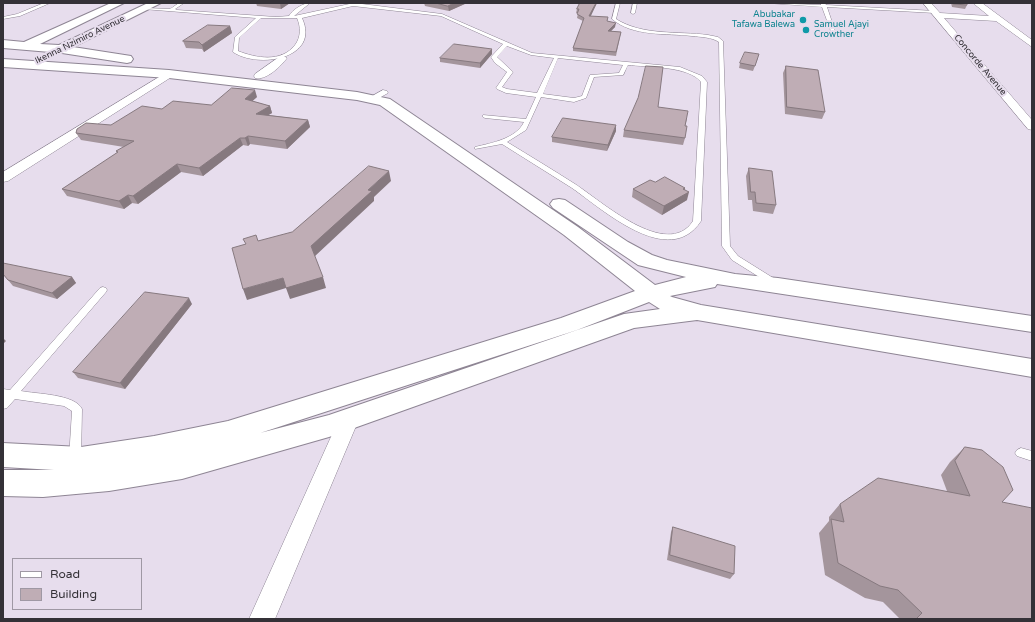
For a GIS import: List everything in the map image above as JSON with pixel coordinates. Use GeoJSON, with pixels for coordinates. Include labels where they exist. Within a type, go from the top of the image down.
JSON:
{"type":"FeatureCollection","features":[{"type":"Feature","properties":{"kind":"street","name":"Ikenna Nzimiro Avenue"},"geometry":{"type":"LineString","coordinates":[[3,56],[119,3]]}},
{"type":"Feature","properties":{"kind":"street","name":"Ikenna Nzimiro Avenue"},"geometry":{"type":"LineString","coordinates":[[3,76],[156,3]]}},
{"type":"Feature","properties":{"kind":"street","name":"Concorde Avenue"},"geometry":{"type":"LineString","coordinates":[[928,3],[937,16],[1032,127]]}},
{"type":"Feature","properties":{"kind":"street"},"geometry":{"type":"LineString","coordinates":[[977,3],[1032,44]]}},
{"type":"Feature","properties":{"kind":"street"},"geometry":{"type":"LineString","coordinates":[[937,16],[1000,19]]}},
{"type":"Feature","properties":{"kind":"street"},"geometry":{"type":"LineString","coordinates":[[3,44],[62,49],[164,65],[338,84],[377,96],[412,104]]}},
{"type":"Feature","properties":{"kind":"street"},"geometry":{"type":"LineString","coordinates":[[259,76],[278,63],[282,58]]}},
{"type":"Feature","properties":{"kind":"street"},"geometry":{"type":"LineString","coordinates":[[3,63],[169,74],[377,96],[571,231],[665,303],[701,313],[1032,368]]}},
{"type":"Feature","properties":{"kind":"street"},"geometry":{"type":"LineString","coordinates":[[3,178],[169,74]]}},
{"type":"Feature","properties":{"kind":"street"},"geometry":{"type":"LineString","coordinates":[[440,122],[510,171]]}},
{"type":"Feature","properties":{"kind":"street"},"geometry":{"type":"LineString","coordinates":[[549,197],[621,246],[645,260],[665,266],[735,281],[778,285],[1032,324]]}},
{"type":"Feature","properties":{"kind":"street"},"geometry":{"type":"LineString","coordinates":[[3,455],[75,459],[154,448],[228,432],[569,324],[652,293],[692,283],[735,281]]}},
{"type":"Feature","properties":{"kind":"street"},"geometry":{"type":"LineString","coordinates":[[3,483],[43,484],[109,478],[182,466],[349,419],[632,320],[701,313]]}},
{"type":"Feature","properties":{"kind":"street"},"geometry":{"type":"LineString","coordinates":[[262,619],[349,419]]}},
{"type":"Feature","properties":{"kind":"lane"},"geometry":{"type":"LineString","coordinates":[[3,18],[18,15],[48,3]]}},
{"type":"Feature","properties":{"kind":"lane"},"geometry":{"type":"LineString","coordinates":[[174,10],[172,8],[182,3]]}},
{"type":"Feature","properties":{"kind":"lane"},"geometry":{"type":"LineString","coordinates":[[291,18],[292,14],[308,3]]}},
{"type":"Feature","properties":{"kind":"lane"},"geometry":{"type":"LineString","coordinates":[[618,3],[614,19],[632,28],[653,32],[707,36],[719,38],[721,41],[726,246],[735,258],[778,285]]}},
{"type":"Feature","properties":{"kind":"lane"},"geometry":{"type":"LineString","coordinates":[[633,12],[635,3]]}},
{"type":"Feature","properties":{"kind":"lane"},"geometry":{"type":"LineString","coordinates":[[769,3],[824,6],[937,16]]}},
{"type":"Feature","properties":{"kind":"lane"},"geometry":{"type":"LineString","coordinates":[[144,8],[259,18],[291,18],[356,4],[442,15],[531,54],[556,58],[680,69],[700,77],[704,82],[697,221],[694,229],[682,235],[671,236],[656,235],[632,226],[503,142]]}},
{"type":"Feature","properties":{"kind":"lane"},"geometry":{"type":"LineString","coordinates":[[824,6],[910,16]]}},
{"type":"Feature","properties":{"kind":"lane"},"geometry":{"type":"LineString","coordinates":[[824,6],[834,34]]}},
{"type":"Feature","properties":{"kind":"lane"},"geometry":{"type":"LineString","coordinates":[[259,18],[236,38],[235,52],[248,58],[282,58],[294,52],[304,34],[303,24],[299,17]]}},
{"type":"Feature","properties":{"kind":"lane"},"geometry":{"type":"LineString","coordinates":[[506,44],[494,57],[496,62],[508,68],[510,72],[500,89],[538,96],[574,100],[581,99],[584,97],[592,76],[621,74],[626,64]]}},
{"type":"Feature","properties":{"kind":"lane"},"geometry":{"type":"LineString","coordinates":[[477,148],[503,142],[524,129],[556,58]]}},
{"type":"Feature","properties":{"kind":"lane"},"geometry":{"type":"LineString","coordinates":[[485,116],[527,121]]}},
{"type":"Feature","properties":{"kind":"lane"},"geometry":{"type":"LineString","coordinates":[[3,405],[7,394],[103,290]]}},
{"type":"Feature","properties":{"kind":"lane"},"geometry":{"type":"LineString","coordinates":[[7,394],[66,402],[77,409],[75,459]]}},
{"type":"Feature","properties":{"kind":"building"},"geometry":{"type":"Polygon","coordinates":[[[436,3],[454,3],[448,6],[436,3]]]}},
{"type":"Feature","properties":{"kind":"building"},"geometry":{"type":"Polygon","coordinates":[[[580,3],[596,3],[589,16],[608,17],[607,21],[616,23],[608,31],[621,32],[616,52],[573,48],[584,18],[577,14],[579,9],[577,9],[580,3]]]}},
{"type":"Feature","properties":{"kind":"building"},"geometry":{"type":"Polygon","coordinates":[[[953,3],[967,3],[967,5],[954,4],[953,3]]]}},
{"type":"Feature","properties":{"kind":"building"},"geometry":{"type":"Polygon","coordinates":[[[208,25],[230,26],[202,45],[199,42],[183,41],[208,25]]]}},
{"type":"Feature","properties":{"kind":"building"},"geometry":{"type":"Polygon","coordinates":[[[454,44],[492,49],[480,63],[440,58],[454,44]]]}},
{"type":"Feature","properties":{"kind":"building"},"geometry":{"type":"Polygon","coordinates":[[[745,52],[759,54],[755,66],[740,63],[745,52]]]}},
{"type":"Feature","properties":{"kind":"building"},"geometry":{"type":"Polygon","coordinates":[[[646,66],[663,67],[658,107],[688,111],[685,126],[687,126],[685,138],[624,130],[638,98],[646,66]]]}},
{"type":"Feature","properties":{"kind":"building"},"geometry":{"type":"Polygon","coordinates":[[[786,66],[818,70],[825,112],[787,107],[786,66]]]}},
{"type":"Feature","properties":{"kind":"building"},"geometry":{"type":"Polygon","coordinates":[[[232,88],[255,90],[245,99],[270,106],[256,114],[308,120],[285,141],[248,136],[245,138],[240,138],[199,168],[177,164],[133,196],[128,195],[119,201],[62,189],[118,152],[116,151],[134,141],[76,133],[77,129],[86,123],[111,125],[142,106],[162,109],[173,101],[211,105],[232,88]]]}},
{"type":"Feature","properties":{"kind":"building"},"geometry":{"type":"Polygon","coordinates":[[[563,118],[616,125],[608,145],[552,137],[563,118]]]}},
{"type":"Feature","properties":{"kind":"building"},"geometry":{"type":"Polygon","coordinates":[[[369,166],[389,171],[368,190],[372,191],[311,246],[323,277],[286,288],[283,278],[243,289],[232,248],[246,244],[243,239],[256,235],[258,241],[292,232],[369,166]]]}},
{"type":"Feature","properties":{"kind":"building"},"geometry":{"type":"Polygon","coordinates":[[[749,168],[772,171],[776,205],[756,203],[755,192],[751,192],[749,168]]]}},
{"type":"Feature","properties":{"kind":"building"},"geometry":{"type":"Polygon","coordinates":[[[665,177],[685,188],[683,189],[689,192],[664,206],[633,189],[650,180],[655,182],[665,177]]]}},
{"type":"Feature","properties":{"kind":"building"},"geometry":{"type":"Polygon","coordinates":[[[3,263],[72,277],[52,293],[8,280],[3,274],[3,263]]]}},
{"type":"Feature","properties":{"kind":"building"},"geometry":{"type":"Polygon","coordinates":[[[145,292],[189,298],[120,383],[73,372],[145,292]]]}},
{"type":"Feature","properties":{"kind":"building"},"geometry":{"type":"Polygon","coordinates":[[[965,447],[982,450],[1003,467],[1013,490],[1002,502],[1032,508],[1032,619],[916,619],[922,613],[898,590],[880,586],[838,563],[831,519],[844,522],[840,504],[878,478],[970,496],[955,461],[965,447]]]}},
{"type":"Feature","properties":{"kind":"building"},"geometry":{"type":"Polygon","coordinates":[[[673,527],[735,546],[734,574],[670,555],[673,527]]]}},
{"type":"Feature","properties":{"kind":"place","name":"Abubakar Tafawa Balewa"},"geometry":{"type":"Point","coordinates":[803,20]}},
{"type":"Feature","properties":{"kind":"place","name":"Samuel Ajayi Crowther"},"geometry":{"type":"Point","coordinates":[806,30]}}]}
